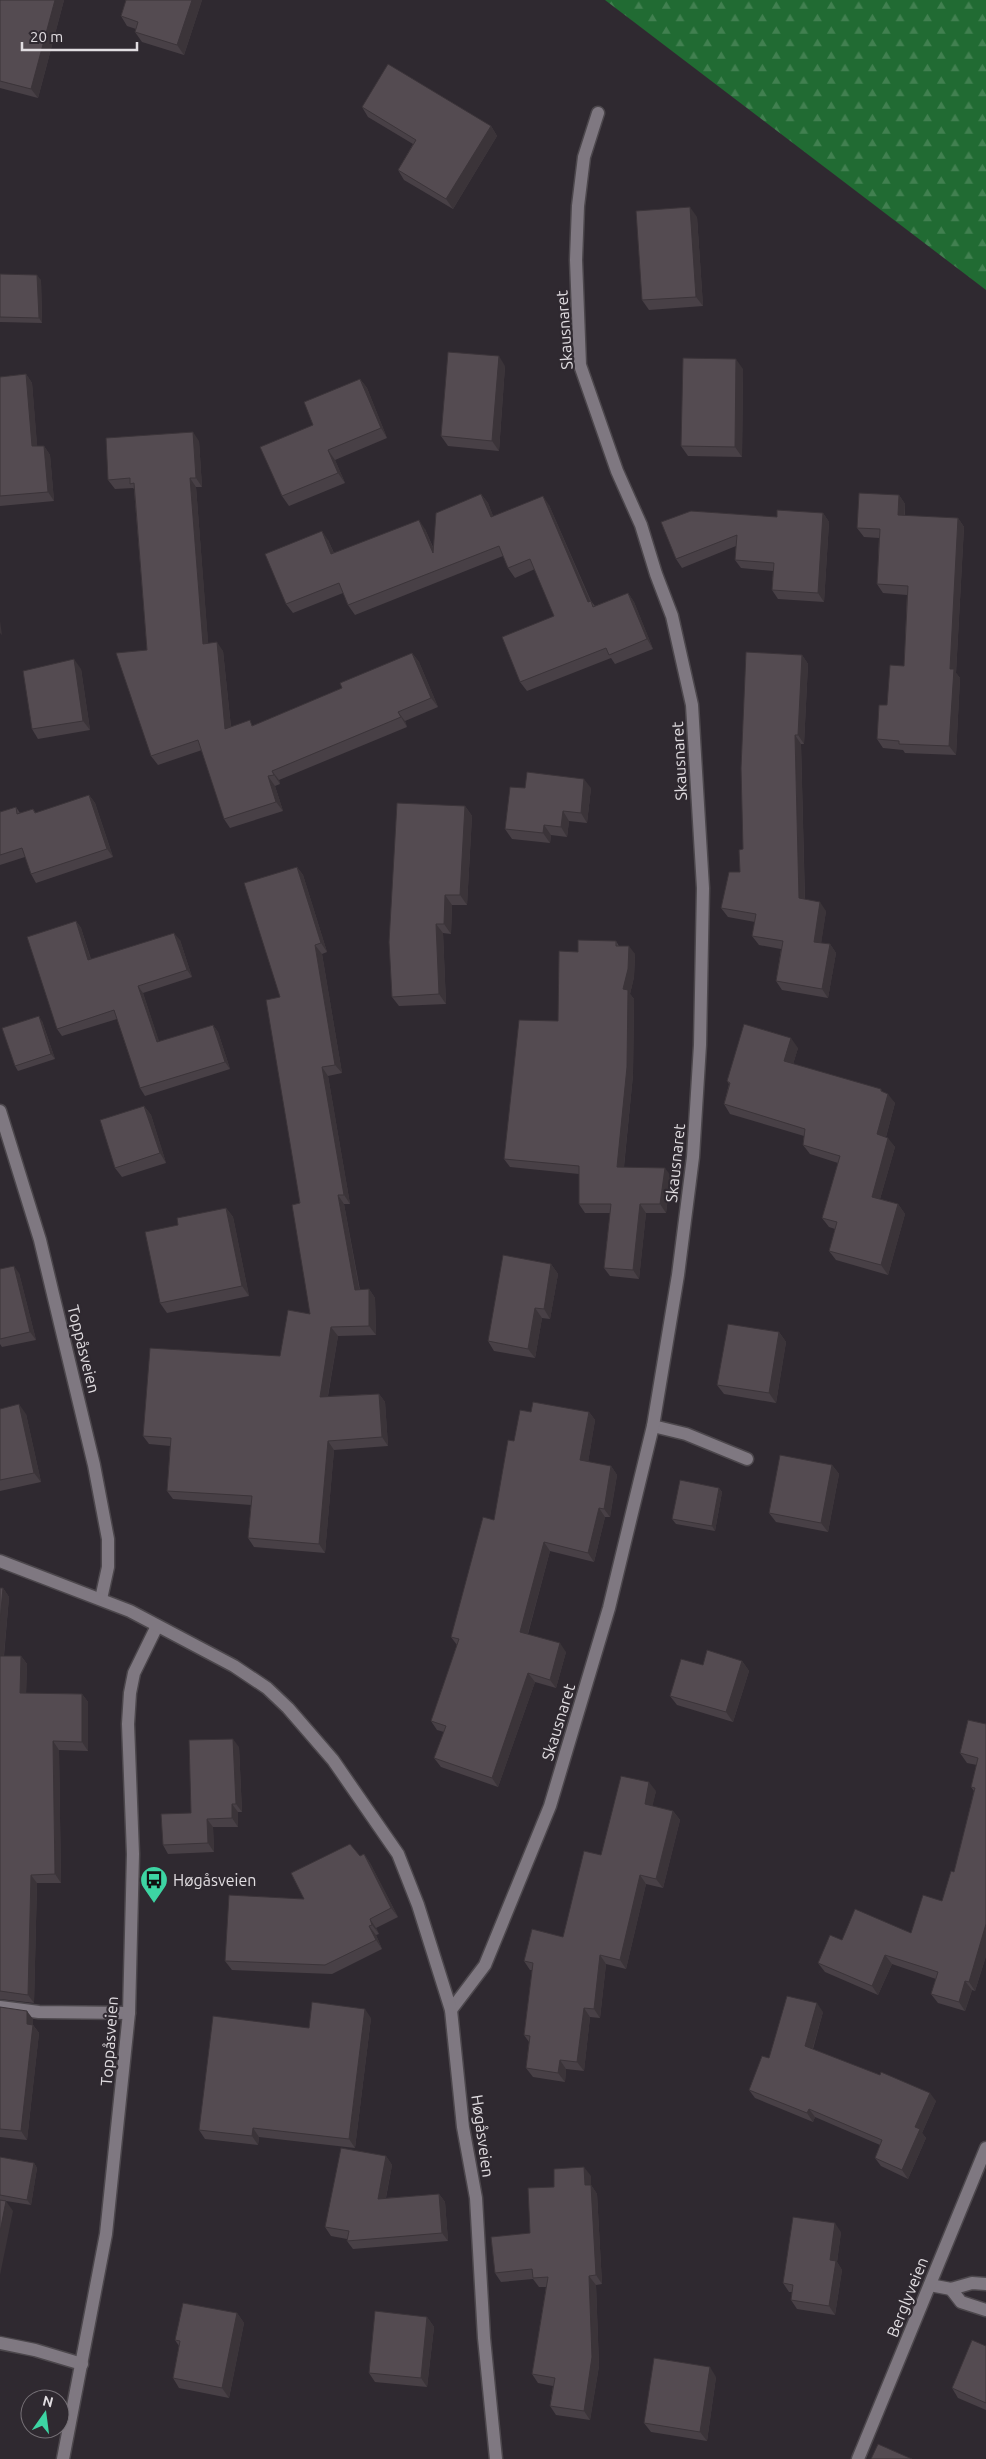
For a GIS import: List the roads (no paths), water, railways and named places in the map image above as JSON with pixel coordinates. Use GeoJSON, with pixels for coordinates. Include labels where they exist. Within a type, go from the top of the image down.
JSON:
{"type":"FeatureCollection","features":[{"type":"Feature","properties":{"kind":"street","name":"Skausnaret"},"geometry":{"type":"LineString","coordinates":[[451,2010],[484,1966],[550,1806],[609,1608],[653,1426],[678,1275],[693,1157],[700,1045],[703,888],[692,706],[672,616],[656,574],[642,525],[617,471],[580,365],[576,260],[578,206],[584,157],[598,113]]}},
{"type":"Feature","properties":{"kind":"street","name":"Toppåsveien"},"geometry":{"type":"LineString","coordinates":[[0,1111],[40,1240],[94,1465],[108,1539],[108,1567],[101,1599]]}},
{"type":"Feature","properties":{"kind":"street"},"geometry":{"type":"LineString","coordinates":[[653,1426],[686,1434],[747,1459]]}},
{"type":"Feature","properties":{"kind":"street","name":"Høgåsveien"},"geometry":{"type":"LineString","coordinates":[[0,1561],[101,1599],[234,1666],[267,1688],[288,1708],[333,1760],[398,1854],[418,1904],[451,2010],[463,2127],[476,2198],[484,2338],[496,2459]]}},
{"type":"Feature","properties":{"kind":"street","name":"Toppåsveien"},"geometry":{"type":"LineString","coordinates":[[63,2459],[106,2234],[129,2013],[133,1854],[128,1724],[130,1693],[134,1673],[157,1626]]}},
{"type":"Feature","properties":{"kind":"street"},"geometry":{"type":"LineString","coordinates":[[0,2007],[39,2012],[129,2013]]}},
{"type":"Feature","properties":{"kind":"street","name":"Berglyveien"},"geometry":{"type":"LineString","coordinates":[[858,2459],[986,2148]]}},
{"type":"Feature","properties":{"kind":"street"},"geometry":{"type":"LineString","coordinates":[[930,2285],[951,2289],[972,2283],[986,2284]]}},
{"type":"Feature","properties":{"kind":"street"},"geometry":{"type":"LineString","coordinates":[[951,2289],[960,2302],[986,2310]]}},
{"type":"Feature","properties":{"kind":"street"},"geometry":{"type":"LineString","coordinates":[[0,2343],[35,2350],[82,2364]]}},
{"type":"Feature","properties":{"kind":"place","name":"Høgåsveien"},"geometry":{"type":"Point","coordinates":[154,1904]}}]}
